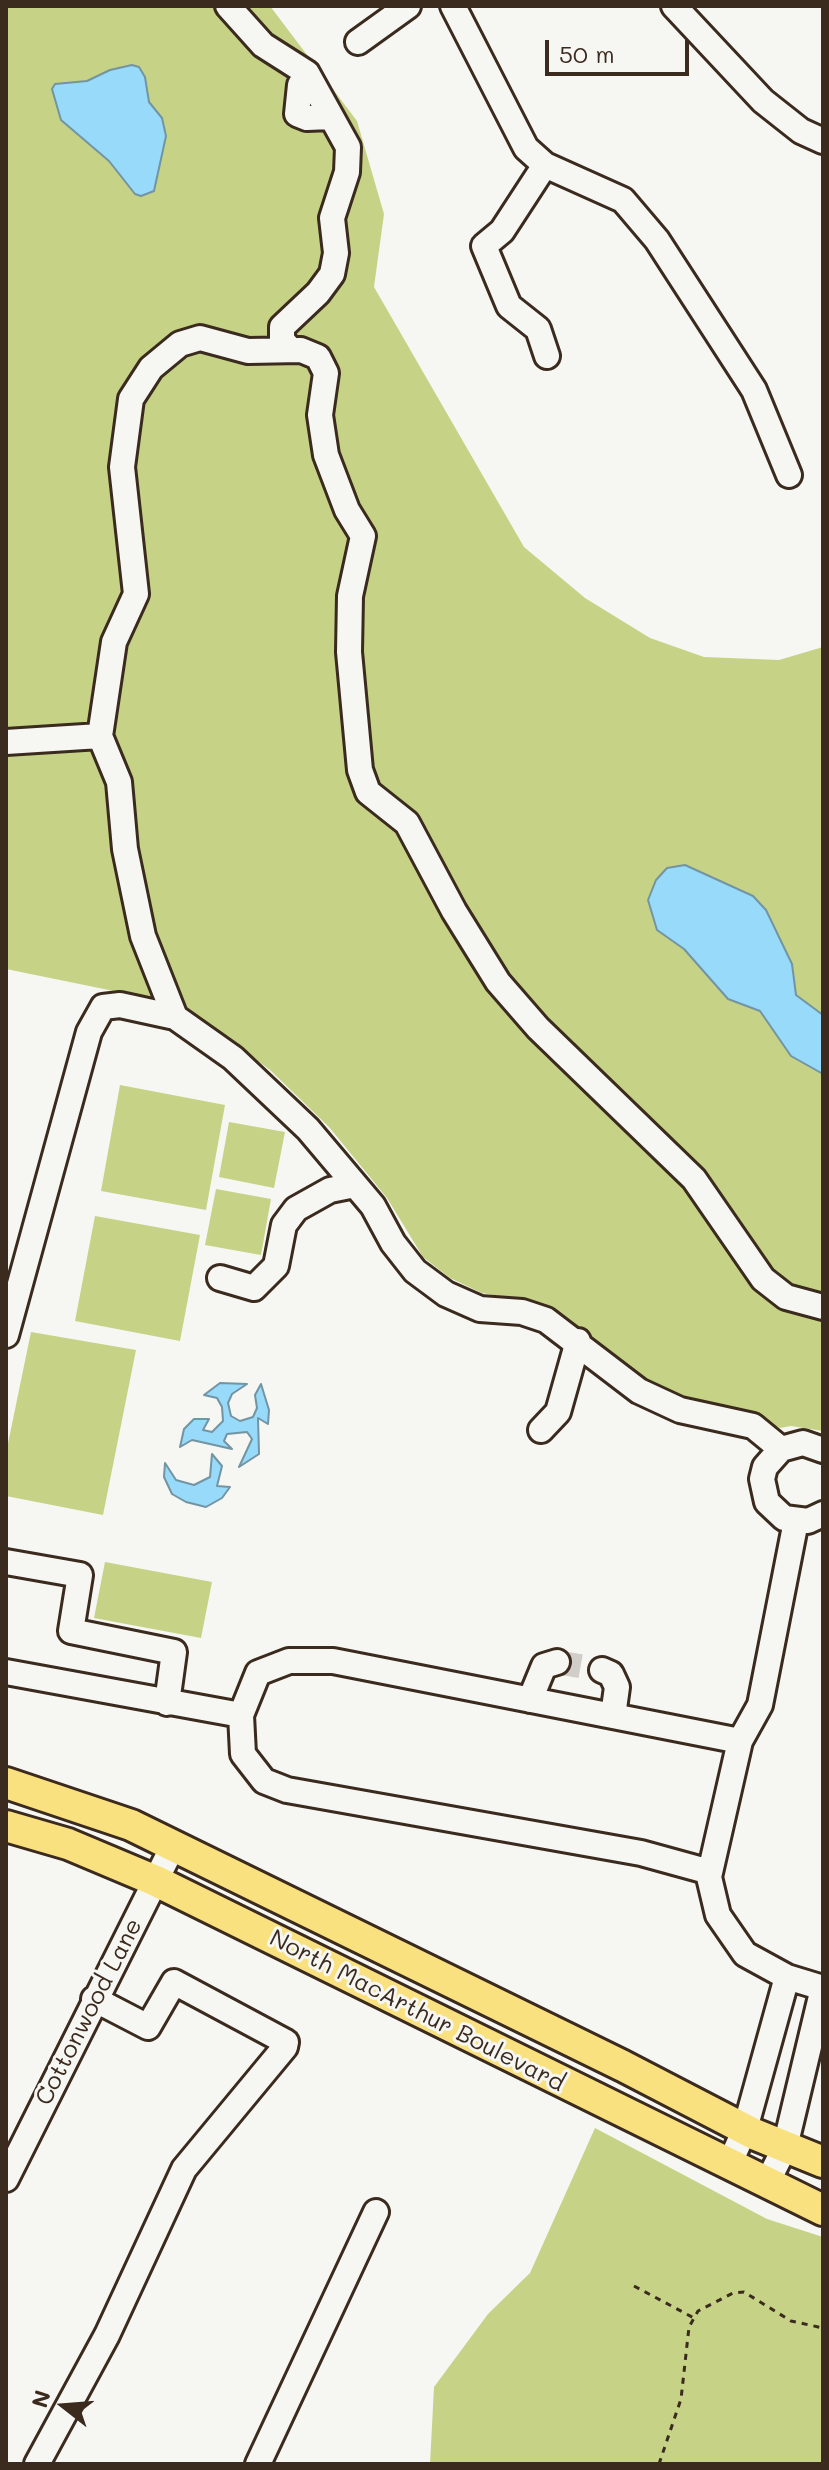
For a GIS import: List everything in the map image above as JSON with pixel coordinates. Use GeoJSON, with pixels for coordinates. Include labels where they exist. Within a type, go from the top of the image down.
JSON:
{"type":"FeatureCollection","features":[{"type":"Feature","properties":{"kind":"main road","name":"North MacArthur Boulevard"},"geometry":{"type":"LineString","coordinates":[[6,1783],[88,1809],[173,1846],[745,2129],[823,2162]]}},
{"type":"Feature","properties":{"kind":"main road","name":"North MacArthur Boulevard"},"geometry":{"type":"LineString","coordinates":[[6,1826],[68,1844],[156,1881],[823,2210]]}},
{"type":"Feature","properties":{"kind":"street"},"geometry":{"type":"LineString","coordinates":[[228,6],[263,45],[307,73],[348,147],[347,172],[332,218],[336,253],[332,274],[318,293],[282,327],[282,340],[289,348]]}},
{"type":"Feature","properties":{"kind":"street"},"geometry":{"type":"LineString","coordinates":[[358,42],[408,6]]}},
{"type":"Feature","properties":{"kind":"street"},"geometry":{"type":"LineString","coordinates":[[453,6],[526,148],[545,165],[623,200],[657,240],[754,390],[789,475]]}},
{"type":"Feature","properties":{"kind":"street"},"geometry":{"type":"LineString","coordinates":[[674,6],[763,101],[801,131],[823,141]]}},
{"type":"Feature","properties":{"kind":"street"},"geometry":{"type":"LineString","coordinates":[[545,165],[502,231],[484,246],[509,306],[538,329],[547,356]]}},
{"type":"Feature","properties":{"kind":"street"},"geometry":{"type":"LineString","coordinates":[[175,1017],[143,936],[125,849],[119,782],[100,736],[114,642],[136,594],[122,467],[131,399],[140,381],[180,344],[200,338],[248,351],[268,353],[289,348],[318,357],[326,373],[320,415],[326,455],[347,510],[363,536],[350,596],[349,652],[360,770],[368,792],[407,823],[454,911],[498,982],[538,1028],[694,1179],[763,1279],[786,1297],[823,1307]]}},
{"type":"Feature","properties":{"kind":"street"},"geometry":{"type":"LineString","coordinates":[[6,742],[100,736]]}},
{"type":"Feature","properties":{"kind":"street"},"geometry":{"type":"LineString","coordinates":[[6,1335],[69,1102],[96,1019],[103,1007],[120,1005],[175,1017],[233,1058],[308,1129],[355,1185],[415,1271],[446,1294],[480,1309],[522,1312],[546,1320],[578,1341],[639,1391],[680,1410],[753,1426],[781,1449]]}},
{"type":"Feature","properties":{"kind":"street"},"geometry":{"type":"LineString","coordinates":[[220,1278],[254,1288],[276,1266],[284,1225],[296,1209],[312,1197],[355,1185]]}},
{"type":"Feature","properties":{"kind":"street"},"geometry":{"type":"LineString","coordinates":[[541,1430],[558,1412],[578,1341]]}},
{"type":"Feature","properties":{"kind":"street"},"geometry":{"type":"LineString","coordinates":[[823,1450],[803,1443],[781,1449],[765,1467],[763,1490],[774,1511],[796,1521],[823,1514]]}},
{"type":"Feature","properties":{"kind":"street"},"geometry":{"type":"LineString","coordinates":[[767,2183],[785,2147],[823,1988],[787,1977],[745,1954],[718,1915],[710,1872],[740,1741],[760,1705],[796,1521]]}},
{"type":"Feature","properties":{"kind":"street"},"geometry":{"type":"LineString","coordinates":[[6,1562],[80,1575],[71,1631],[174,1652],[167,1703]]}},
{"type":"Feature","properties":{"kind":"street"},"geometry":{"type":"LineString","coordinates":[[710,1872],[641,1853],[287,1790],[264,1781],[243,1754],[241,1715],[258,1673],[289,1661],[333,1661],[740,1741]]}},
{"type":"Feature","properties":{"kind":"street"},"geometry":{"type":"LineString","coordinates":[[530,1700],[544,1666],[557,1662]]}},
{"type":"Feature","properties":{"kind":"street"},"geometry":{"type":"LineString","coordinates":[[602,1670],[611,1674],[617,1687],[613,1716]]}},
{"type":"Feature","properties":{"kind":"street"},"geometry":{"type":"LineString","coordinates":[[6,1672],[241,1715]]}},
{"type":"Feature","properties":{"kind":"street","name":"Cottonwood Lane"},"geometry":{"type":"LineString","coordinates":[[6,2179],[173,1846]]}},
{"type":"Feature","properties":{"kind":"street"},"geometry":{"type":"LineString","coordinates":[[729,2165],[745,2129],[787,1977]]}},
{"type":"Feature","properties":{"kind":"street"},"geometry":{"type":"LineString","coordinates":[[37,2464],[107,2335],[184,2169],[286,2042],[174,1982],[148,2027],[94,1999]]}},
{"type":"Feature","properties":{"kind":"street"},"geometry":{"type":"LineString","coordinates":[[258,2464],[376,2212]]}},
{"type":"Feature","properties":{"kind":"path"},"geometry":{"type":"LineString","coordinates":[[634,2286],[694,2318]]}},
{"type":"Feature","properties":{"kind":"path"},"geometry":{"type":"LineString","coordinates":[[659,2464],[681,2399],[689,2327],[698,2311],[733,2293],[744,2292],[791,2321],[823,2328]]}},
{"type":"Feature","properties":{"kind":"green space"},"geometry":{"type":"Polygon","coordinates":[[[6,6],[270,6],[357,121],[384,214],[374,287],[524,547],[585,598],[650,638],[704,657],[779,660],[823,647],[823,1431],[791,1426],[780,1428],[761,1419],[678,1406],[552,1315],[521,1300],[482,1293],[450,1278],[423,1257],[387,1198],[329,1127],[270,1070],[210,1025],[148,998],[6,969],[6,6]]]}},
{"type":"Feature","properties":{"kind":"green space"},"geometry":{"type":"Polygon","coordinates":[[[120,1085],[225,1105],[206,1210],[101,1191],[120,1085]]]}},
{"type":"Feature","properties":{"kind":"green space"},"geometry":{"type":"Polygon","coordinates":[[[229,1122],[285,1132],[274,1188],[219,1177],[229,1122]]]}},
{"type":"Feature","properties":{"kind":"green space"},"geometry":{"type":"Polygon","coordinates":[[[216,1189],[271,1199],[261,1255],[205,1245],[216,1189]]]}},
{"type":"Feature","properties":{"kind":"green space"},"geometry":{"type":"Polygon","coordinates":[[[95,1216],[200,1235],[180,1341],[75,1321],[95,1216]]]}},
{"type":"Feature","properties":{"kind":"green space"},"geometry":{"type":"Polygon","coordinates":[[[31,1332],[136,1350],[103,1515],[6,1496],[6,1453],[31,1332]]]}},
{"type":"Feature","properties":{"kind":"green space"},"geometry":{"type":"Polygon","coordinates":[[[105,1562],[212,1582],[201,1638],[94,1618],[105,1562]]]}},
{"type":"Feature","properties":{"kind":"green space"},"geometry":{"type":"Polygon","coordinates":[[[595,2128],[767,2219],[823,2237],[823,2464],[430,2464],[434,2387],[488,2314],[530,2273],[595,2128]]]}},
{"type":"Feature","properties":{"kind":"water"},"geometry":{"type":"Polygon","coordinates":[[[132,65],[139,67],[145,77],[149,102],[162,118],[166,136],[154,191],[141,196],[135,194],[109,161],[61,120],[52,89],[55,84],[87,81],[110,70],[132,65]]]}},
{"type":"Feature","properties":{"kind":"water"},"geometry":{"type":"Polygon","coordinates":[[[685,865],[753,896],[766,910],[792,964],[796,995],[823,1015],[823,1074],[791,1056],[760,1011],[728,999],[684,949],[657,930],[648,900],[656,880],[667,868],[685,865]]]}},
{"type":"Feature","properties":{"kind":"water"},"geometry":{"type":"Polygon","coordinates":[[[220,1383],[247,1384],[232,1394],[228,1403],[231,1416],[240,1421],[253,1417],[257,1408],[255,1395],[261,1384],[269,1410],[268,1424],[258,1418],[259,1454],[239,1467],[252,1439],[247,1432],[227,1434],[224,1441],[232,1449],[192,1440],[180,1447],[184,1429],[194,1419],[209,1419],[203,1430],[212,1432],[223,1421],[222,1407],[217,1398],[204,1395],[220,1383]]]}},
{"type":"Feature","properties":{"kind":"water"},"geometry":{"type":"Polygon","coordinates":[[[212,1454],[222,1466],[217,1486],[230,1487],[222,1498],[206,1507],[186,1502],[172,1494],[164,1477],[165,1463],[176,1480],[194,1485],[210,1477],[212,1454]]]}},
{"type":"Feature","properties":{"kind":"tunnel"},"geometry":{"type":"LineString","coordinates":[[557,1662],[602,1670]]}}]}
